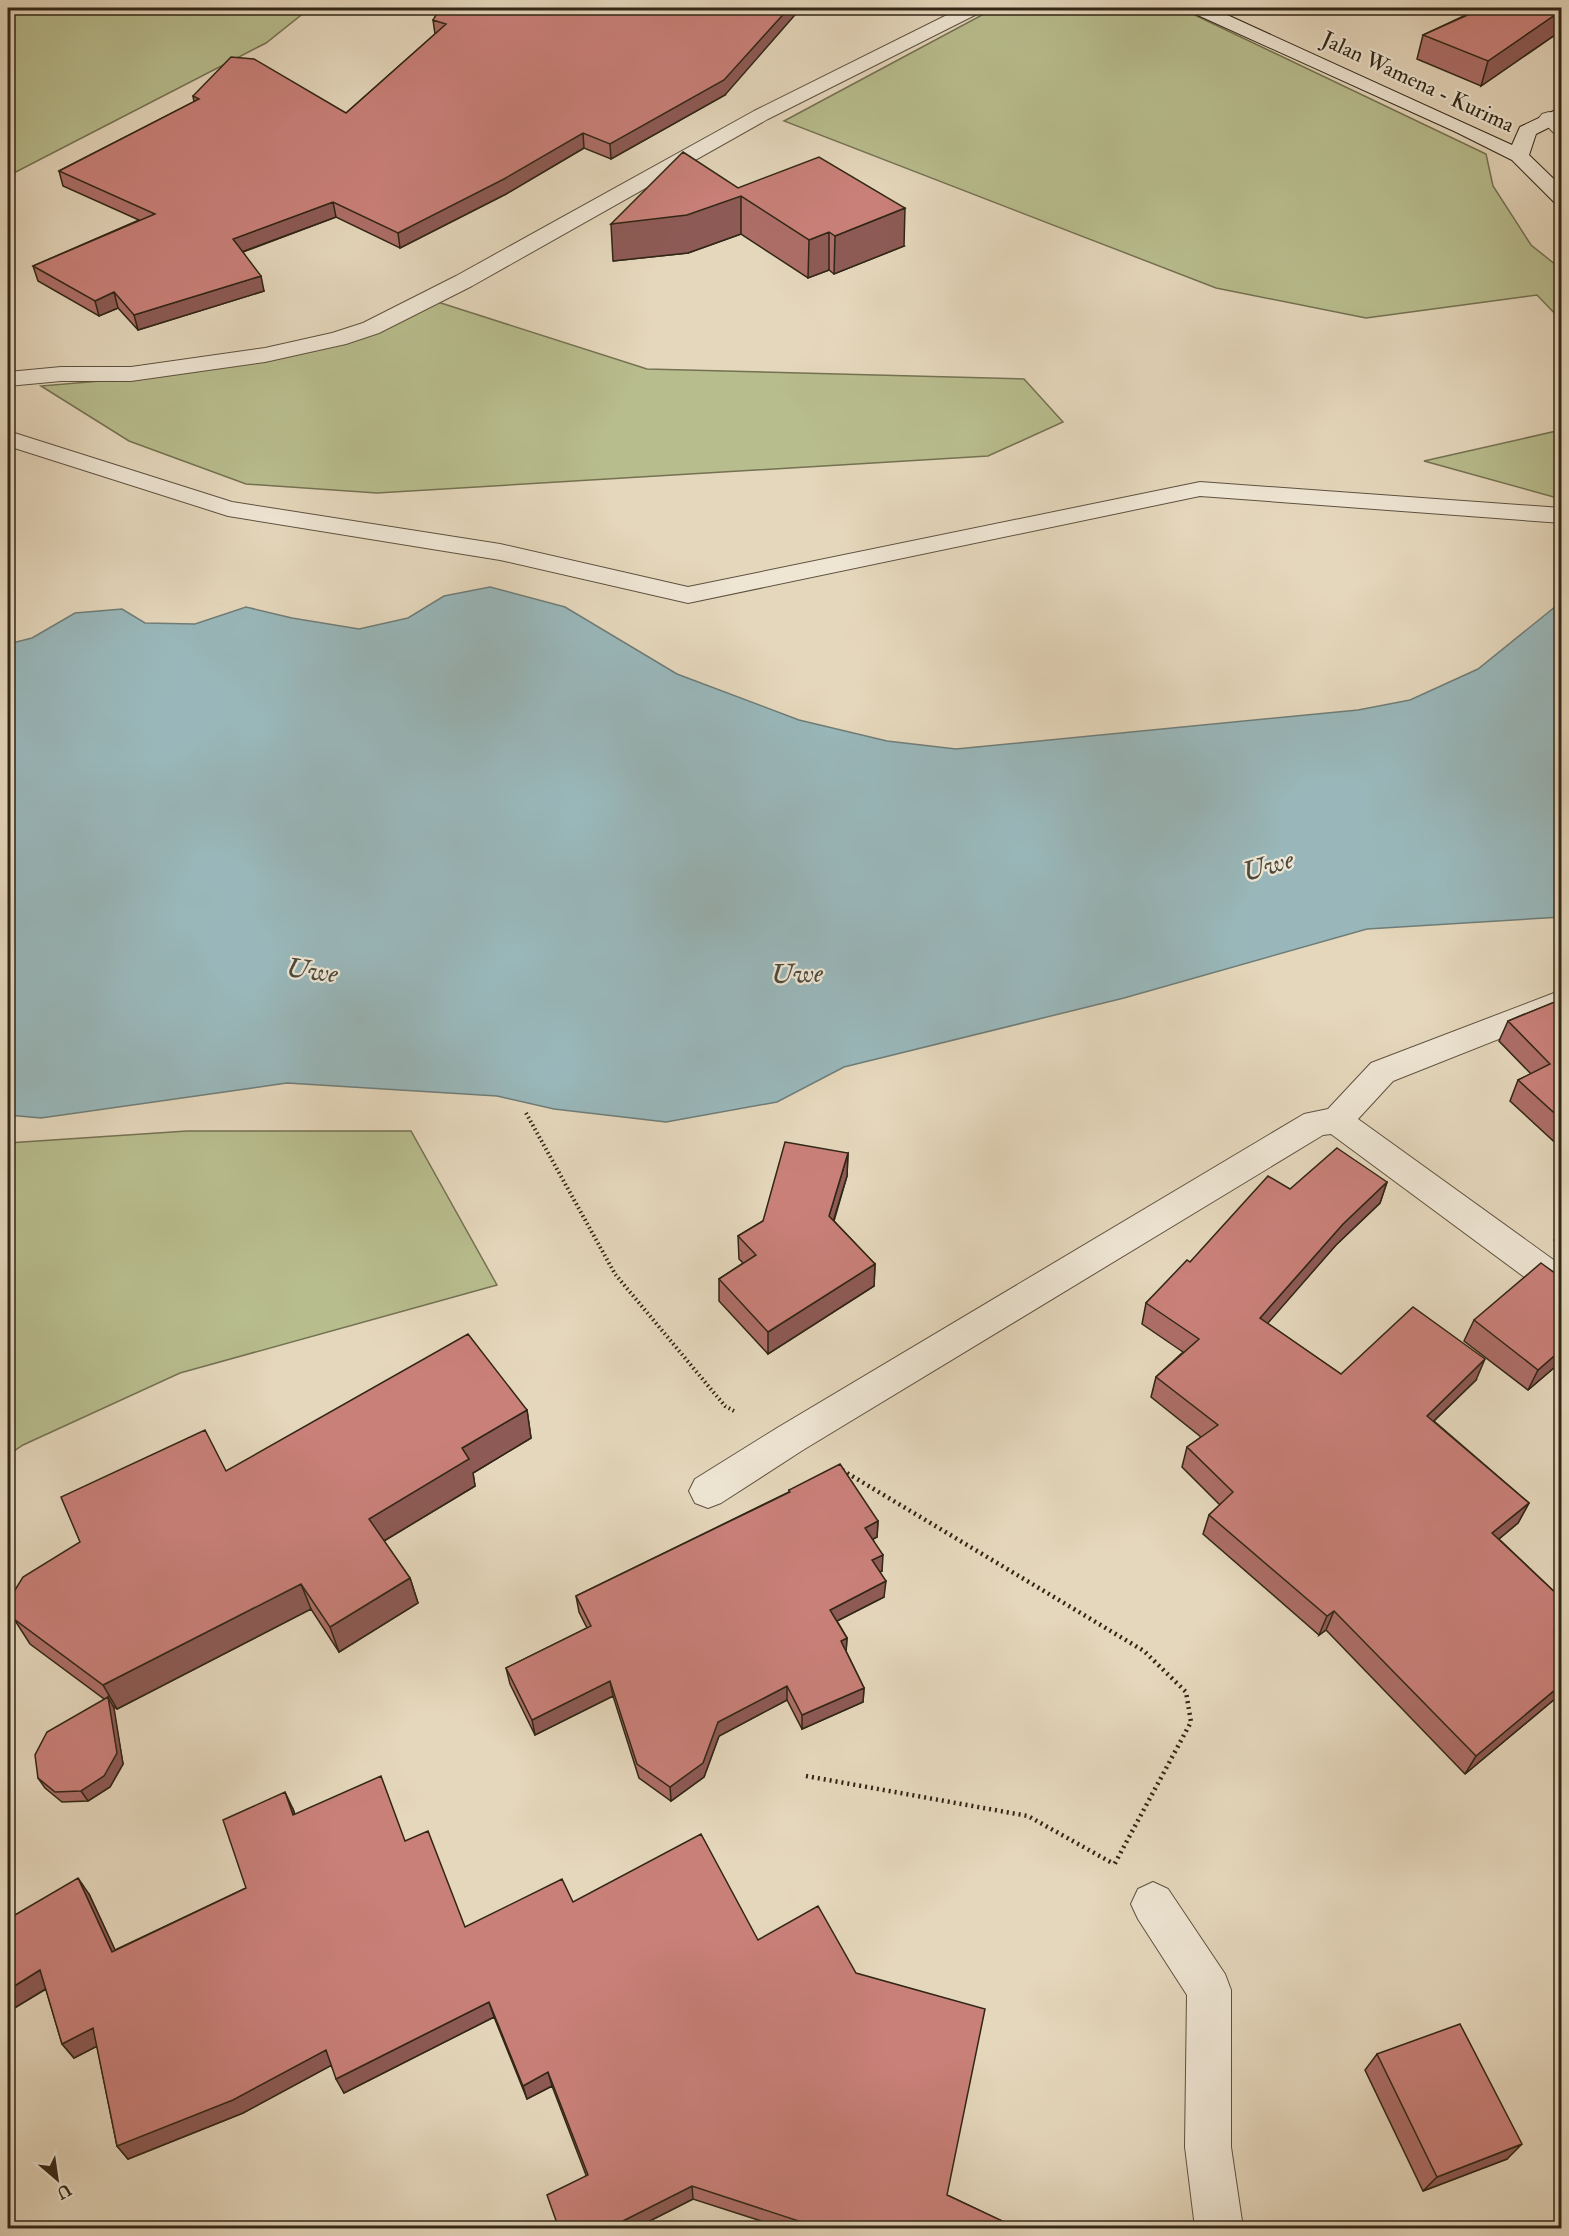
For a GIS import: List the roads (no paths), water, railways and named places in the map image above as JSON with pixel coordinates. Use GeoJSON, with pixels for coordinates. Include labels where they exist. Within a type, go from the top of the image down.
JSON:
{"type":"FeatureCollection","features":[{"type":"Feature","properties":{"kind":"street"},"geometry":{"type":"LineString","coordinates":[[8,379],[61,374],[131,374],[265,355],[338,339],[371,328],[464,281],[760,115],[974,8]]}},
{"type":"Feature","properties":{"kind":"street","name":"Jalan Wamena - Kurima"},"geometry":{"type":"LineString","coordinates":[[1198,8],[1519,156],[1562,198]]}},
{"type":"Feature","properties":{"kind":"street"},"geometry":{"type":"LineString","coordinates":[[1519,156],[1527,131],[1557,120]]}},
{"type":"Feature","properties":{"kind":"street"},"geometry":{"type":"LineString","coordinates":[[8,438],[228,509],[500,552],[688,595],[1200,489],[1562,516]]}},
{"type":"Feature","properties":{"kind":"street"},"geometry":{"type":"LineString","coordinates":[[1337,1121],[1382,1072],[1562,1001]]}},
{"type":"Feature","properties":{"kind":"street"},"geometry":{"type":"LineString","coordinates":[[708,1491],[790,1439],[1316,1123],[1337,1121],[1562,1286]]}},
{"type":"Feature","properties":{"kind":"street"},"geometry":{"type":"LineString","coordinates":[[1153,1904],[1209,1990],[1208,2147],[1219,2229]]}},
{"type":"Feature","properties":{"kind":"water","name":"Uwe"},"geometry":{"type":"Polygon","coordinates":[[[490,587],[565,607],[677,674],[799,720],[887,741],[956,749],[1358,710],[1410,700],[1478,669],[1561,602],[1561,917],[1367,929],[1124,998],[844,1067],[777,1102],[666,1122],[554,1109],[497,1096],[287,1083],[41,1118],[8,1115],[8,644],[32,638],[75,613],[122,609],[145,623],[195,624],[246,607],[292,618],[359,629],[408,618],[444,596],[490,587]]]}}]}
